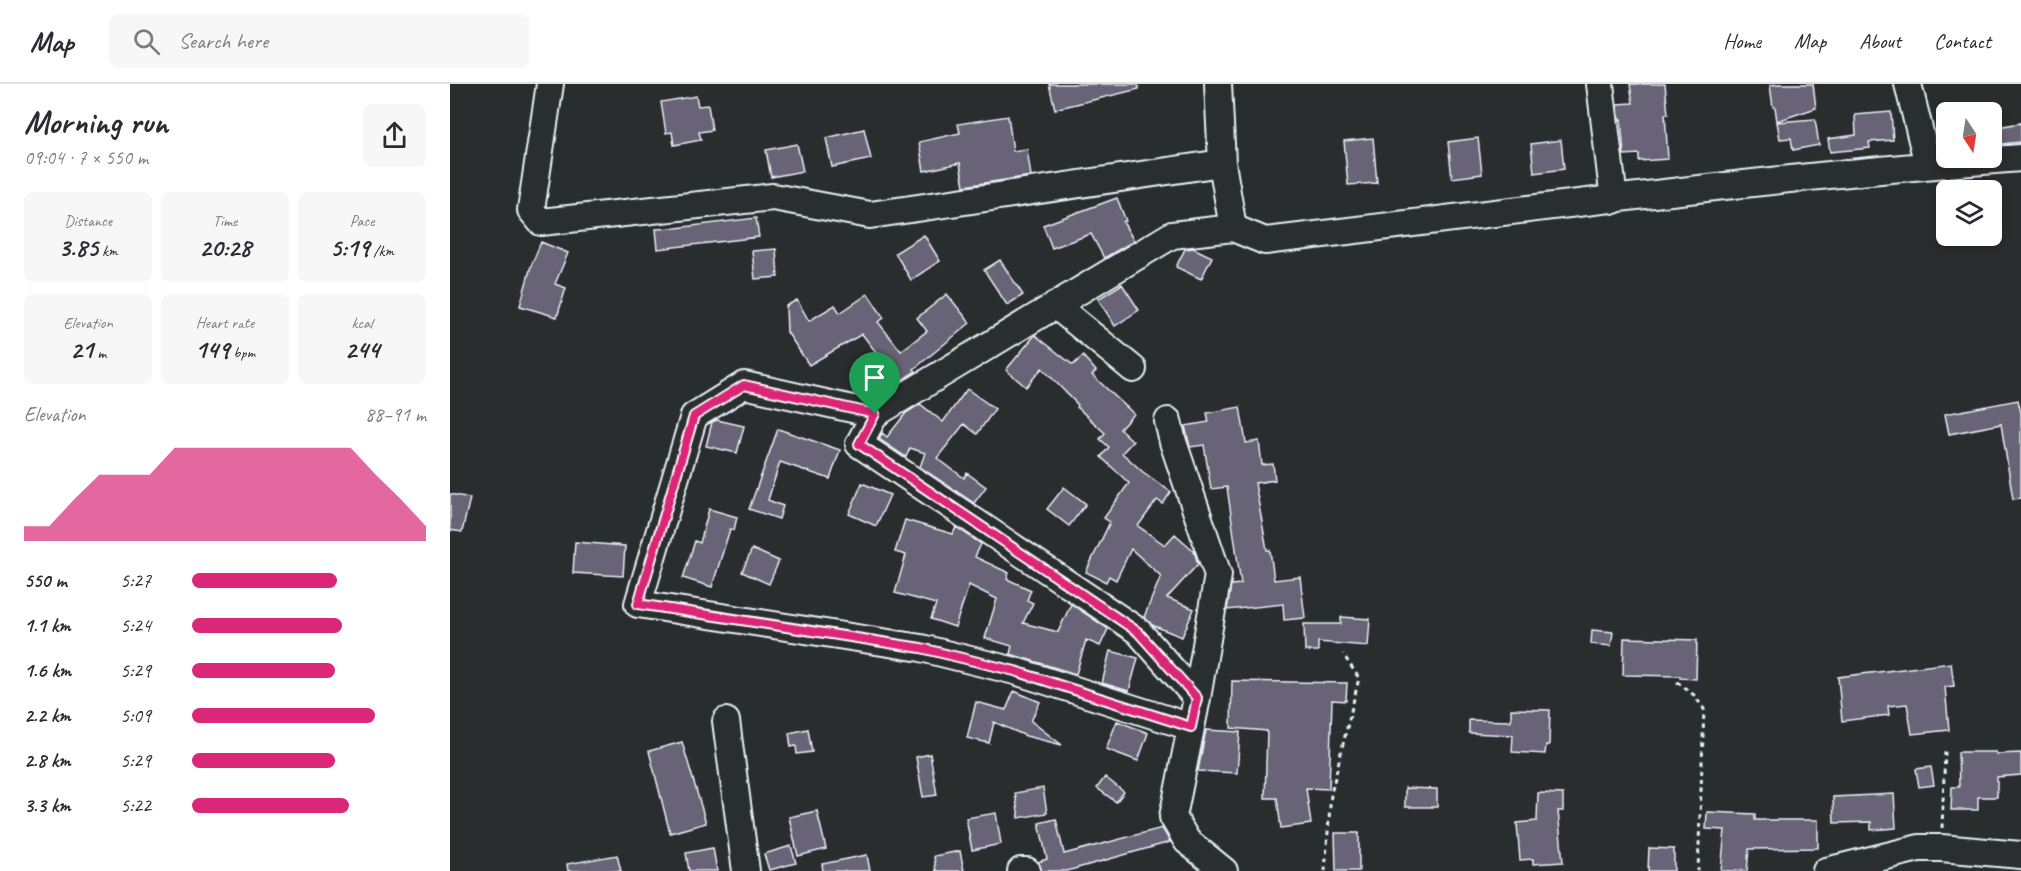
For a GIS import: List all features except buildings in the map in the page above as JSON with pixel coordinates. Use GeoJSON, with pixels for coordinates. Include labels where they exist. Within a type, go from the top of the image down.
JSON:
{"type":"FeatureCollection","features":[{"type":"Feature","properties":{"kind":"street"},"geometry":{"type":"LineString","coordinates":[[550,84],[531,210],[541,222],[773,197],[870,215],[1222,164]]}},
{"type":"Feature","properties":{"kind":"street"},"geometry":{"type":"LineString","coordinates":[[1218,84],[1222,164],[1233,228]]}},
{"type":"Feature","properties":{"kind":"street"},"geometry":{"type":"LineString","coordinates":[[1600,84],[1614,200]]}},
{"type":"Feature","properties":{"kind":"street"},"geometry":{"type":"LineString","coordinates":[[1908,84],[1928,165]]}},
{"type":"Feature","properties":{"kind":"street"},"geometry":{"type":"LineString","coordinates":[[1197,698],[1138,632],[859,444],[875,414],[1172,235],[1233,228],[1265,242],[1928,165],[2021,158]]}},
{"type":"Feature","properties":{"kind":"street"},"geometry":{"type":"LineString","coordinates":[[1055,305],[1133,369]]}},
{"type":"Feature","properties":{"kind":"street"},"geometry":{"type":"LineString","coordinates":[[875,414],[744,385],[694,416],[638,604],[921,648],[1015,671],[1191,727]]}},
{"type":"Feature","properties":{"kind":"street"},"geometry":{"type":"LineString","coordinates":[[1168,421],[1218,575],[1197,698],[1173,817],[1187,841],[1224,871]]}},
{"type":"Feature","properties":{"kind":"street"},"geometry":{"type":"LineString","coordinates":[[726,722],[746,871]]}},
{"type":"Feature","properties":{"kind":"street"},"geometry":{"type":"LineString","coordinates":[[1826,871],[1919,848],[2021,855]]}},
{"type":"Feature","properties":{"kind":"street"},"geometry":{"type":"LineString","coordinates":[[1021,871],[1027,871]]}},
{"type":"Feature","properties":{"kind":"path"},"geometry":{"type":"LineString","coordinates":[[1325,871],[1331,794],[1359,678],[1343,654]]}},
{"type":"Feature","properties":{"kind":"path"},"geometry":{"type":"LineString","coordinates":[[1677,682],[1694,695],[1704,709],[1698,871]]}},
{"type":"Feature","properties":{"kind":"path"},"geometry":{"type":"LineString","coordinates":[[1941,848],[1945,751]]}},
{"type":"Feature","properties":{"kind":"route"},"geometry":{"type":"LineString","coordinates":[[744,385],[875,414],[859,444],[1138,632],[1197,698],[1191,727],[1015,671],[921,648],[638,604],[694,416],[744,385]]}}]}
